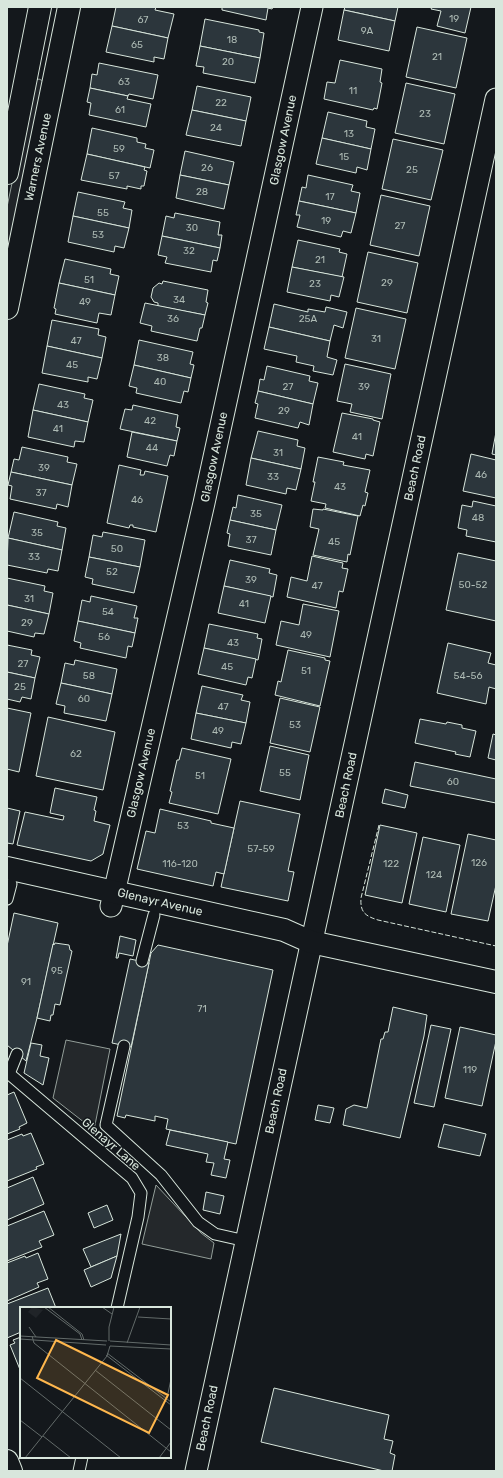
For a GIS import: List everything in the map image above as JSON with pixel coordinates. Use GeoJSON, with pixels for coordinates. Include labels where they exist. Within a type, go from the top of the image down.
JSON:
{"type":"FeatureCollection","features":[{"type":"Feature","properties":{"kind":"street"},"geometry":{"type":"LineString","coordinates":[[7,173],[40,7]]}},
{"type":"Feature","properties":{"kind":"street","name":"Warners Avenue"},"geometry":{"type":"LineString","coordinates":[[7,308],[69,7]]}},
{"type":"Feature","properties":{"kind":"street","name":"Glasgow Avenue"},"geometry":{"type":"LineString","coordinates":[[112,899],[204,503],[312,7]]}},
{"type":"Feature","properties":{"kind":"street","name":"Beach Road"},"geometry":{"type":"LineString","coordinates":[[196,1471],[496,99]]}},
{"type":"Feature","properties":{"kind":"street","name":"Glenayr Avenue"},"geometry":{"type":"LineString","coordinates":[[8,883],[112,899],[284,930],[311,942],[496,982]]}},
{"type":"Feature","properties":{"kind":"street","name":"Glenayr Avenue"},"geometry":{"type":"LineString","coordinates":[[112,899],[154,915],[281,943],[311,942]]}},
{"type":"Feature","properties":{"kind":"street"},"geometry":{"type":"LineString","coordinates":[[7,1461],[11,1471]]}},
{"type":"Feature","properties":{"kind":"lane"},"geometry":{"type":"LineString","coordinates":[[142,961],[154,915]]}},
{"type":"Feature","properties":{"kind":"lane"},"geometry":{"type":"LineString","coordinates":[[124,1046],[106,1125],[162,1175],[198,1222],[215,1234],[246,1241]]}},
{"type":"Feature","properties":{"kind":"lane"},"geometry":{"type":"LineString","coordinates":[[8,1073],[17,1054]]}},
{"type":"Feature","properties":{"kind":"lane","name":"Glenayr Lane"},"geometry":{"type":"LineString","coordinates":[[8,1073],[132,1178],[141,1193],[138,1217],[117,1307]]}},
{"type":"Feature","properties":{"kind":"lane"},"geometry":{"type":"LineString","coordinates":[[79,1471],[82,1458]]}},
{"type":"Feature","properties":{"kind":"shaded area"},"geometry":{"type":"Polygon","coordinates":[[[39,79],[45,82],[7,275],[7,207],[33,83],[39,79]]]}},
{"type":"Feature","properties":{"kind":"shaded area"},"geometry":{"type":"Polygon","coordinates":[[[66,1040],[110,1049],[94,1130],[53,1098],[66,1040]]]}},
{"type":"Feature","properties":{"kind":"shaded area"},"geometry":{"type":"Polygon","coordinates":[[[156,1185],[201,1233],[214,1243],[211,1259],[142,1244],[156,1185]]]}},
{"type":"Feature","properties":{"kind":"building"},"geometry":{"type":"Polygon","coordinates":[[[116,7],[156,7],[155,10],[174,14],[168,38],[112,26],[116,7]]]}},
{"type":"Feature","properties":{"kind":"building"},"geometry":{"type":"Polygon","coordinates":[[[222,7],[273,7],[272,9],[268,8],[266,20],[222,10],[222,7]]]}},
{"type":"Feature","properties":{"kind":"building"},"geometry":{"type":"Polygon","coordinates":[[[345,7],[398,7],[395,21],[344,10],[345,7]]]}},
{"type":"Feature","properties":{"kind":"building"},"geometry":{"type":"Polygon","coordinates":[[[432,7],[471,7],[465,33],[437,26],[441,11],[431,9],[432,7]]]}},
{"type":"Feature","properties":{"kind":"building"},"geometry":{"type":"Polygon","coordinates":[[[344,10],[395,21],[389,51],[338,40],[344,10]]]}},
{"type":"Feature","properties":{"kind":"building"},"geometry":{"type":"Polygon","coordinates":[[[205,19],[259,30],[259,32],[264,33],[260,58],[200,46],[205,19]]]}},
{"type":"Feature","properties":{"kind":"building"},"geometry":{"type":"Polygon","coordinates":[[[112,26],[168,38],[164,59],[154,57],[154,62],[106,52],[112,26]]]}},
{"type":"Feature","properties":{"kind":"building"},"geometry":{"type":"Polygon","coordinates":[[[417,27],[467,38],[456,88],[406,77],[417,27]]]}},
{"type":"Feature","properties":{"kind":"building"},"geometry":{"type":"Polygon","coordinates":[[[200,46],[260,58],[255,83],[203,73],[204,67],[196,66],[200,46]]]}},
{"type":"Feature","properties":{"kind":"building"},"geometry":{"type":"Polygon","coordinates":[[[340,60],[382,69],[380,82],[382,83],[377,109],[374,108],[373,110],[324,99],[327,82],[335,83],[340,60]]]}},
{"type":"Feature","properties":{"kind":"building"},"geometry":{"type":"Polygon","coordinates":[[[99,63],[158,75],[153,99],[129,94],[128,96],[90,88],[92,74],[97,75],[99,63]]]}},
{"type":"Feature","properties":{"kind":"building"},"geometry":{"type":"Polygon","coordinates":[[[406,83],[455,94],[444,144],[395,133],[406,83]]]}},
{"type":"Feature","properties":{"kind":"building"},"geometry":{"type":"Polygon","coordinates":[[[197,86],[251,97],[246,121],[192,110],[197,86]]]}},
{"type":"Feature","properties":{"kind":"building"},"geometry":{"type":"Polygon","coordinates":[[[90,88],[128,96],[127,99],[151,104],[146,127],[89,115],[91,103],[87,102],[90,88]]]}},
{"type":"Feature","properties":{"kind":"building"},"geometry":{"type":"Polygon","coordinates":[[[192,110],[246,121],[241,146],[186,135],[192,110]]]}},
{"type":"Feature","properties":{"kind":"building"},"geometry":{"type":"Polygon","coordinates":[[[328,112],[367,121],[366,127],[375,129],[371,149],[322,138],[328,112]]]}},
{"type":"Feature","properties":{"kind":"building"},"geometry":{"type":"Polygon","coordinates":[[[92,128],[137,138],[137,142],[146,144],[145,148],[154,150],[150,168],[87,154],[92,128]]]}},
{"type":"Feature","properties":{"kind":"building"},"geometry":{"type":"Polygon","coordinates":[[[322,138],[371,149],[367,170],[357,167],[356,173],[316,164],[322,138]]]}},
{"type":"Feature","properties":{"kind":"building"},"geometry":{"type":"Polygon","coordinates":[[[393,139],[443,150],[431,200],[382,189],[393,139]]]}},
{"type":"Feature","properties":{"kind":"building"},"geometry":{"type":"Polygon","coordinates":[[[185,151],[234,162],[229,185],[180,175],[185,151]]]}},
{"type":"Feature","properties":{"kind":"building"},"geometry":{"type":"Polygon","coordinates":[[[87,154],[145,167],[144,170],[147,171],[144,186],[141,186],[141,189],[127,186],[127,189],[81,180],[87,154]]]}},
{"type":"Feature","properties":{"kind":"building"},"geometry":{"type":"Polygon","coordinates":[[[180,175],[229,185],[224,209],[176,198],[180,175]]]}},
{"type":"Feature","properties":{"kind":"building"},"geometry":{"type":"Polygon","coordinates":[[[308,175],[353,185],[351,191],[360,193],[356,213],[299,201],[302,187],[306,188],[308,175]]]}},
{"type":"Feature","properties":{"kind":"building"},"geometry":{"type":"Polygon","coordinates":[[[78,192],[125,202],[123,208],[132,210],[129,228],[73,216],[78,192]]]}},
{"type":"Feature","properties":{"kind":"building"},"geometry":{"type":"Polygon","coordinates":[[[381,195],[430,206],[419,256],[370,245],[381,195]]]}},
{"type":"Feature","properties":{"kind":"building"},"geometry":{"type":"Polygon","coordinates":[[[299,201],[356,213],[351,233],[343,231],[341,237],[297,227],[300,215],[296,215],[299,201]]]}},
{"type":"Feature","properties":{"kind":"building"},"geometry":{"type":"Polygon","coordinates":[[[175,213],[220,222],[218,235],[222,235],[220,248],[162,236],[166,216],[174,218],[175,213]]]}},
{"type":"Feature","properties":{"kind":"building"},"geometry":{"type":"Polygon","coordinates":[[[73,216],[129,228],[124,248],[115,246],[114,252],[68,242],[73,216]]]}},
{"type":"Feature","properties":{"kind":"building"},"geometry":{"type":"Polygon","coordinates":[[[162,236],[220,248],[217,261],[213,260],[211,272],[165,263],[167,257],[158,255],[162,236]]]}},
{"type":"Feature","properties":{"kind":"building"},"geometry":{"type":"Polygon","coordinates":[[[298,240],[340,249],[339,252],[347,254],[342,277],[292,267],[298,240]]]}},
{"type":"Feature","properties":{"kind":"building"},"geometry":{"type":"Polygon","coordinates":[[[368,252],[418,263],[407,313],[357,302],[368,252]]]}},
{"type":"Feature","properties":{"kind":"building"},"geometry":{"type":"Polygon","coordinates":[[[65,259],[111,269],[110,274],[119,276],[115,295],[59,283],[65,259]]]}},
{"type":"Feature","properties":{"kind":"building"},"geometry":{"type":"Polygon","coordinates":[[[292,267],[344,277],[339,297],[331,295],[330,301],[287,292],[292,267]]]}},
{"type":"Feature","properties":{"kind":"building"},"geometry":{"type":"Polygon","coordinates":[[[163,281],[208,290],[206,302],[208,303],[205,315],[158,306],[158,303],[154,302],[151,297],[153,288],[159,283],[162,284],[163,281]]]}},
{"type":"Feature","properties":{"kind":"building"},"geometry":{"type":"Polygon","coordinates":[[[59,283],[115,295],[111,315],[99,313],[97,323],[55,314],[56,309],[54,308],[59,283]]]}},
{"type":"Feature","properties":{"kind":"building"},"geometry":{"type":"Polygon","coordinates":[[[145,303],[205,315],[197,341],[151,331],[152,326],[140,323],[145,303]]]}},
{"type":"Feature","properties":{"kind":"building"},"geometry":{"type":"Polygon","coordinates":[[[274,304],[308,312],[308,309],[325,312],[326,307],[347,312],[343,328],[334,325],[330,341],[269,327],[274,304]]]}},
{"type":"Feature","properties":{"kind":"building"},"geometry":{"type":"Polygon","coordinates":[[[356,308],[406,319],[395,369],[345,358],[356,308]]]}},
{"type":"Feature","properties":{"kind":"building"},"geometry":{"type":"Polygon","coordinates":[[[52,320],[99,329],[98,335],[106,337],[102,358],[47,346],[52,320]]]}},
{"type":"Feature","properties":{"kind":"building"},"geometry":{"type":"Polygon","coordinates":[[[269,327],[330,341],[327,357],[337,360],[333,375],[313,371],[314,366],[296,362],[297,356],[264,349],[269,327]]]}},
{"type":"Feature","properties":{"kind":"building"},"geometry":{"type":"Polygon","coordinates":[[[139,340],[193,352],[190,364],[194,365],[191,378],[134,365],[139,340]]]}},
{"type":"Feature","properties":{"kind":"building"},"geometry":{"type":"Polygon","coordinates":[[[47,346],[102,358],[97,379],[88,377],[88,382],[42,373],[47,346]]]}},
{"type":"Feature","properties":{"kind":"building"},"geometry":{"type":"Polygon","coordinates":[[[345,364],[391,374],[382,419],[350,412],[352,404],[337,401],[345,364]]]}},
{"type":"Feature","properties":{"kind":"building"},"geometry":{"type":"Polygon","coordinates":[[[134,365],[191,378],[188,392],[184,391],[181,403],[136,393],[137,388],[129,386],[134,365]]]}},
{"type":"Feature","properties":{"kind":"building"},"geometry":{"type":"Polygon","coordinates":[[[267,366],[310,376],[309,381],[318,383],[313,404],[258,391],[260,379],[264,380],[267,366]]]}},
{"type":"Feature","properties":{"kind":"building"},"geometry":{"type":"Polygon","coordinates":[[[39,384],[85,394],[84,398],[93,400],[88,422],[33,410],[39,384]]]}},
{"type":"Feature","properties":{"kind":"building"},"geometry":{"type":"Polygon","coordinates":[[[258,391],[313,404],[309,425],[300,422],[298,428],[255,418],[258,404],[255,403],[258,391]]]}},
{"type":"Feature","properties":{"kind":"building"},"geometry":{"type":"Polygon","coordinates":[[[133,405],[178,415],[176,427],[180,428],[177,441],[120,429],[125,409],[132,410],[133,405]]]}},
{"type":"Feature","properties":{"kind":"building"},"geometry":{"type":"Polygon","coordinates":[[[33,410],[88,422],[84,442],[75,441],[74,447],[28,437],[33,410]]]}},
{"type":"Feature","properties":{"kind":"building"},"geometry":{"type":"Polygon","coordinates":[[[342,413],[373,419],[380,422],[373,456],[366,454],[365,459],[333,452],[342,413]]]}},
{"type":"Feature","properties":{"kind":"building"},"geometry":{"type":"Polygon","coordinates":[[[258,431],[298,440],[297,446],[305,448],[301,469],[251,458],[258,431]]]}},
{"type":"Feature","properties":{"kind":"building"},"geometry":{"type":"Polygon","coordinates":[[[132,432],[177,441],[174,456],[170,455],[167,466],[127,457],[132,432]]]}},
{"type":"Feature","properties":{"kind":"building"},"geometry":{"type":"Polygon","coordinates":[[[496,432],[496,455],[492,454],[496,432]]]}},
{"type":"Feature","properties":{"kind":"building"},"geometry":{"type":"Polygon","coordinates":[[[22,447],[68,457],[67,462],[77,464],[72,485],[11,472],[14,459],[19,460],[22,447]]]}},
{"type":"Feature","properties":{"kind":"building"},"geometry":{"type":"Polygon","coordinates":[[[471,454],[496,460],[496,498],[463,491],[471,454]]]}},
{"type":"Feature","properties":{"kind":"building"},"geometry":{"type":"Polygon","coordinates":[[[318,457],[344,462],[343,465],[370,470],[365,492],[368,493],[365,506],[363,505],[360,516],[325,508],[326,504],[311,501],[318,457]]]}},
{"type":"Feature","properties":{"kind":"building"},"geometry":{"type":"Polygon","coordinates":[[[251,458],[301,469],[296,490],[287,488],[286,494],[246,485],[251,458]]]}},
{"type":"Feature","properties":{"kind":"building"},"geometry":{"type":"Polygon","coordinates":[[[119,465],[141,470],[140,475],[144,475],[145,471],[168,476],[156,532],[133,527],[133,525],[130,525],[129,528],[107,523],[119,465]]]}},
{"type":"Feature","properties":{"kind":"building"},"geometry":{"type":"Polygon","coordinates":[[[11,472],[72,485],[68,507],[57,504],[56,509],[10,499],[12,486],[8,485],[11,472]]]}},
{"type":"Feature","properties":{"kind":"building"},"geometry":{"type":"Polygon","coordinates":[[[238,495],[282,505],[276,530],[230,520],[233,507],[236,508],[238,495]]]}},
{"type":"Feature","properties":{"kind":"building"},"geometry":{"type":"Polygon","coordinates":[[[473,501],[496,506],[496,542],[466,536],[467,530],[458,528],[462,505],[472,507],[473,501]]]}},
{"type":"Feature","properties":{"kind":"building"},"geometry":{"type":"Polygon","coordinates":[[[313,509],[323,509],[358,516],[350,555],[348,554],[347,562],[313,555],[319,529],[310,527],[313,509]]]}},
{"type":"Feature","properties":{"kind":"building"},"geometry":{"type":"Polygon","coordinates":[[[14,512],[58,522],[57,526],[66,528],[62,550],[8,538],[14,512]]]}},
{"type":"Feature","properties":{"kind":"building"},"geometry":{"type":"Polygon","coordinates":[[[230,520],[276,530],[271,555],[228,546],[230,534],[227,533],[230,520]]]}},
{"type":"Feature","properties":{"kind":"building"},"geometry":{"type":"Polygon","coordinates":[[[103,532],[145,540],[140,567],[89,557],[93,535],[102,537],[103,532]]]}},
{"type":"Feature","properties":{"kind":"building"},"geometry":{"type":"Polygon","coordinates":[[[8,538],[62,550],[58,571],[48,569],[47,573],[7,565],[8,538]]]}},
{"type":"Feature","properties":{"kind":"building"},"geometry":{"type":"Polygon","coordinates":[[[458,553],[496,561],[496,621],[446,610],[458,553]]]}},
{"type":"Feature","properties":{"kind":"building"},"geometry":{"type":"Polygon","coordinates":[[[312,556],[343,563],[342,568],[348,569],[343,592],[339,591],[336,608],[287,597],[291,577],[307,581],[312,556]]]}},
{"type":"Feature","properties":{"kind":"building"},"geometry":{"type":"Polygon","coordinates":[[[89,557],[140,567],[134,593],[92,584],[93,579],[85,577],[89,557]]]}},
{"type":"Feature","properties":{"kind":"building"},"geometry":{"type":"Polygon","coordinates":[[[230,560],[270,569],[269,573],[277,575],[273,597],[224,586],[230,560]]]}},
{"type":"Feature","properties":{"kind":"building"},"geometry":{"type":"Polygon","coordinates":[[[7,578],[45,586],[44,591],[53,593],[49,614],[7,605],[7,578]]]}},
{"type":"Feature","properties":{"kind":"building"},"geometry":{"type":"Polygon","coordinates":[[[224,586],[271,596],[265,623],[218,613],[224,586]]]}},
{"type":"Feature","properties":{"kind":"building"},"geometry":{"type":"Polygon","coordinates":[[[91,596],[137,606],[134,618],[138,618],[135,633],[78,621],[82,600],[90,602],[91,596]]]}},
{"type":"Feature","properties":{"kind":"building"},"geometry":{"type":"Polygon","coordinates":[[[303,604],[339,611],[330,657],[276,645],[281,621],[299,625],[303,604]]]}},
{"type":"Feature","properties":{"kind":"building"},"geometry":{"type":"Polygon","coordinates":[[[7,605],[49,614],[44,634],[35,633],[34,637],[7,631],[7,605]]]}},
{"type":"Feature","properties":{"kind":"building"},"geometry":{"type":"Polygon","coordinates":[[[78,621],[135,633],[132,647],[128,646],[126,658],[80,648],[81,643],[74,641],[78,621]]]}},
{"type":"Feature","properties":{"kind":"building"},"geometry":{"type":"Polygon","coordinates":[[[209,624],[258,634],[257,638],[262,639],[258,660],[204,648],[209,624]]]}},
{"type":"Feature","properties":{"kind":"building"},"geometry":{"type":"Polygon","coordinates":[[[448,643],[491,653],[488,663],[496,665],[496,689],[489,687],[486,704],[437,693],[448,643]]]}},
{"type":"Feature","properties":{"kind":"building"},"geometry":{"type":"Polygon","coordinates":[[[7,645],[32,650],[31,655],[40,657],[35,678],[7,672],[7,645]]]}},
{"type":"Feature","properties":{"kind":"building"},"geometry":{"type":"Polygon","coordinates":[[[204,648],[256,659],[252,678],[248,677],[246,685],[198,674],[204,648]]]}},
{"type":"Feature","properties":{"kind":"building"},"geometry":{"type":"Polygon","coordinates":[[[288,650],[325,658],[325,660],[330,661],[320,706],[275,695],[278,681],[281,682],[288,650]]]}},
{"type":"Feature","properties":{"kind":"building"},"geometry":{"type":"Polygon","coordinates":[[[75,660],[117,669],[112,694],[61,683],[65,663],[74,665],[75,660]]]}},
{"type":"Feature","properties":{"kind":"building"},"geometry":{"type":"Polygon","coordinates":[[[7,672],[35,678],[31,699],[22,697],[20,702],[7,699],[7,672]]]}},
{"type":"Feature","properties":{"kind":"building"},"geometry":{"type":"Polygon","coordinates":[[[61,683],[112,694],[106,721],[64,713],[65,706],[56,704],[61,683]]]}},
{"type":"Feature","properties":{"kind":"building"},"geometry":{"type":"Polygon","coordinates":[[[202,686],[243,695],[241,700],[250,702],[246,723],[196,713],[202,686]]]}},
{"type":"Feature","properties":{"kind":"building"},"geometry":{"type":"Polygon","coordinates":[[[280,698],[320,707],[310,752],[270,743],[280,698]]]}},
{"type":"Feature","properties":{"kind":"building"},"geometry":{"type":"Polygon","coordinates":[[[7,708],[31,713],[19,772],[7,769],[7,708]]]}},
{"type":"Feature","properties":{"kind":"building"},"geometry":{"type":"Polygon","coordinates":[[[196,713],[246,723],[241,744],[232,742],[231,748],[191,739],[196,713]]]}},
{"type":"Feature","properties":{"kind":"building"},"geometry":{"type":"Polygon","coordinates":[[[48,717],[115,732],[103,790],[36,776],[48,717]]]}},
{"type":"Feature","properties":{"kind":"building"},"geometry":{"type":"Polygon","coordinates":[[[420,719],[446,724],[447,722],[462,725],[462,728],[476,731],[470,757],[455,754],[456,752],[415,743],[420,719]]]}},
{"type":"Feature","properties":{"kind":"building"},"geometry":{"type":"Polygon","coordinates":[[[493,734],[496,735],[496,760],[488,758],[493,734]]]}},
{"type":"Feature","properties":{"kind":"building"},"geometry":{"type":"Polygon","coordinates":[[[270,746],[309,755],[300,800],[260,791],[270,746]]]}},
{"type":"Feature","properties":{"kind":"building"},"geometry":{"type":"Polygon","coordinates":[[[182,748],[231,759],[218,814],[169,803],[172,792],[170,791],[177,760],[179,760],[182,748]]]}},
{"type":"Feature","properties":{"kind":"building"},"geometry":{"type":"Polygon","coordinates":[[[415,762],[496,779],[496,803],[410,786],[415,762]]]}},
{"type":"Feature","properties":{"kind":"building"},"geometry":{"type":"Polygon","coordinates":[[[55,788],[97,797],[94,810],[96,811],[94,821],[110,825],[103,854],[91,861],[17,845],[25,812],[63,820],[64,816],[50,813],[55,788]]]}},
{"type":"Feature","properties":{"kind":"building"},"geometry":{"type":"Polygon","coordinates":[[[385,789],[408,795],[405,808],[382,803],[385,789]]]}},
{"type":"Feature","properties":{"kind":"building"},"geometry":{"type":"Polygon","coordinates":[[[240,801],[300,814],[288,871],[294,872],[288,901],[221,887],[240,801]]]}},
{"type":"Feature","properties":{"kind":"building"},"geometry":{"type":"Polygon","coordinates":[[[7,808],[20,811],[13,844],[7,843],[7,808]]]}},
{"type":"Feature","properties":{"kind":"building"},"geometry":{"type":"Polygon","coordinates":[[[160,809],[234,828],[224,874],[216,872],[213,886],[137,869],[146,831],[155,833],[160,809]]]}},
{"type":"Feature","properties":{"kind":"building"},"geometry":{"type":"Polygon","coordinates":[[[380,825],[417,833],[402,903],[365,895],[380,825]]]}},
{"type":"Feature","properties":{"kind":"building"},"geometry":{"type":"Polygon","coordinates":[[[468,834],[496,840],[496,885],[488,921],[451,914],[468,834]]]}},
{"type":"Feature","properties":{"kind":"building"},"geometry":{"type":"Polygon","coordinates":[[[423,837],[460,845],[446,912],[409,904],[423,837]]]}},
{"type":"Feature","properties":{"kind":"building"},"geometry":{"type":"Polygon","coordinates":[[[14,913],[58,923],[26,1061],[7,1045],[7,946],[14,913]]]}},
{"type":"Feature","properties":{"kind":"building"},"geometry":{"type":"Polygon","coordinates":[[[120,936],[136,940],[133,956],[119,953],[118,958],[116,958],[120,936]]]}},
{"type":"Feature","properties":{"kind":"building"},"geometry":{"type":"Polygon","coordinates":[[[55,943],[69,945],[70,950],[72,951],[60,1005],[55,1004],[50,1021],[37,1018],[53,944],[54,945],[55,943]]]}},
{"type":"Feature","properties":{"kind":"building"},"geometry":{"type":"Polygon","coordinates":[[[158,945],[273,970],[236,1144],[166,1129],[168,1119],[155,1116],[155,1121],[126,1115],[125,1118],[117,1116],[151,953],[158,945]]]}},
{"type":"Feature","properties":{"kind":"building"},"geometry":{"type":"Polygon","coordinates":[[[130,959],[149,963],[131,1047],[112,1043],[130,959]]]}},
{"type":"Feature","properties":{"kind":"building"},"geometry":{"type":"Polygon","coordinates":[[[393,1007],[427,1015],[424,1036],[400,1138],[343,1125],[346,1109],[354,1105],[367,1108],[381,1039],[383,1039],[385,1032],[388,1032],[393,1007]]]}},
{"type":"Feature","properties":{"kind":"building"},"geometry":{"type":"Polygon","coordinates":[[[431,1025],[451,1029],[434,1107],[414,1103],[431,1025]]]}},
{"type":"Feature","properties":{"kind":"building"},"geometry":{"type":"Polygon","coordinates":[[[460,1027],[496,1035],[482,1106],[445,1098],[460,1027]]]}},
{"type":"Feature","properties":{"kind":"building"},"geometry":{"type":"Polygon","coordinates":[[[31,1043],[42,1045],[40,1056],[49,1058],[43,1085],[24,1073],[31,1043]]]}},
{"type":"Feature","properties":{"kind":"building"},"geometry":{"type":"Polygon","coordinates":[[[14,1092],[27,1123],[19,1127],[20,1129],[7,1134],[7,1095],[14,1092]]]}},
{"type":"Feature","properties":{"kind":"building"},"geometry":{"type":"Polygon","coordinates":[[[318,1105],[334,1108],[330,1123],[315,1120],[318,1105]]]}},
{"type":"Feature","properties":{"kind":"building"},"geometry":{"type":"Polygon","coordinates":[[[444,1124],[486,1134],[480,1156],[438,1147],[444,1124]]]}},
{"type":"Feature","properties":{"kind":"building"},"geometry":{"type":"Polygon","coordinates":[[[170,1130],[228,1142],[224,1159],[230,1160],[226,1178],[211,1175],[214,1163],[206,1162],[208,1154],[166,1145],[170,1130]]]}},
{"type":"Feature","properties":{"kind":"building"},"geometry":{"type":"Polygon","coordinates":[[[31,1133],[44,1164],[36,1167],[37,1169],[7,1181],[7,1140],[22,1134],[23,1136],[31,1133]]]}},
{"type":"Feature","properties":{"kind":"building"},"geometry":{"type":"Polygon","coordinates":[[[33,1177],[44,1204],[7,1220],[7,1188],[33,1177]]]}},
{"type":"Feature","properties":{"kind":"building"},"geometry":{"type":"Polygon","coordinates":[[[206,1192],[224,1196],[220,1214],[203,1210],[206,1192]]]}},
{"type":"Feature","properties":{"kind":"building"},"geometry":{"type":"Polygon","coordinates":[[[107,1205],[113,1220],[94,1228],[88,1213],[107,1205]]]}},
{"type":"Feature","properties":{"kind":"building"},"geometry":{"type":"Polygon","coordinates":[[[44,1211],[54,1235],[39,1241],[42,1247],[7,1261],[7,1226],[44,1211]]]}},
{"type":"Feature","properties":{"kind":"building"},"geometry":{"type":"Polygon","coordinates":[[[121,1234],[117,1256],[91,1267],[83,1249],[121,1234]]]}},
{"type":"Feature","properties":{"kind":"building"},"geometry":{"type":"Polygon","coordinates":[[[38,1253],[48,1279],[37,1283],[39,1287],[7,1301],[7,1263],[38,1253]]]}},
{"type":"Feature","properties":{"kind":"building"},"geometry":{"type":"Polygon","coordinates":[[[117,1256],[111,1278],[91,1287],[84,1270],[117,1256]]]}},
{"type":"Feature","properties":{"kind":"building"},"geometry":{"type":"Polygon","coordinates":[[[48,1288],[56,1307],[20,1307],[20,1332],[7,1338],[7,1304],[48,1288]]]}},
{"type":"Feature","properties":{"kind":"building"},"geometry":{"type":"Polygon","coordinates":[[[20,1337],[20,1370],[10,1345],[15,1343],[13,1340],[20,1337]]]}},
{"type":"Feature","properties":{"kind":"building"},"geometry":{"type":"Polygon","coordinates":[[[274,1388],[389,1415],[384,1439],[393,1441],[390,1453],[395,1455],[392,1471],[384,1471],[261,1442],[274,1388]]]}},
{"type":"Feature","properties":{"kind":"fence"},"geometry":{"type":"LineString","coordinates":[[379,825],[361,898],[361,907],[364,913],[378,920],[496,946]]}}]}
